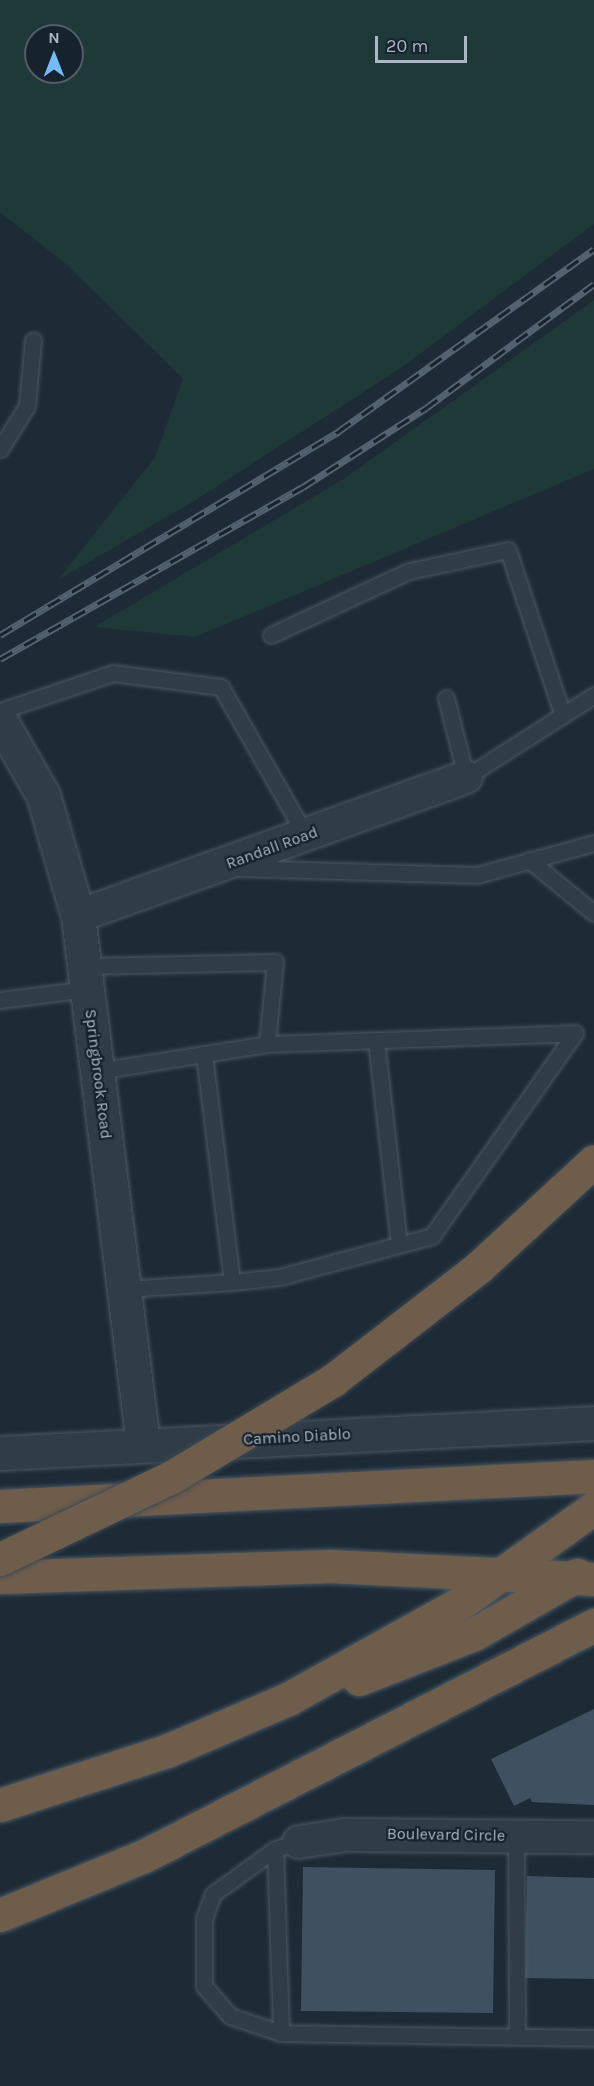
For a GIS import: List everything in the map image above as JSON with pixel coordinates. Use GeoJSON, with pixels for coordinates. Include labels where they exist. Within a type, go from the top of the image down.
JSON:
{"type":"FeatureCollection","features":[{"type":"Feature","properties":{"kind":"highway"},"geometry":{"type":"LineString","coordinates":[[0,1558],[215,1453],[333,1380],[479,1267],[594,1161]]}},
{"type":"Feature","properties":{"kind":"highway"},"geometry":{"type":"LineString","coordinates":[[0,1506],[594,1476]]}},
{"type":"Feature","properties":{"kind":"highway"},"geometry":{"type":"LineString","coordinates":[[227,1726],[414,1631],[594,1508]]}},
{"type":"Feature","properties":{"kind":"highway"},"geometry":{"type":"LineString","coordinates":[[0,1805],[106,1773],[227,1726],[442,1649],[594,1565]]}},
{"type":"Feature","properties":{"kind":"highway"},"geometry":{"type":"LineString","coordinates":[[0,1576],[330,1566],[594,1579]]}},
{"type":"Feature","properties":{"kind":"highway"},"geometry":{"type":"LineString","coordinates":[[0,1915],[144,1856],[594,1625]]}},
{"type":"Feature","properties":{"kind":"street","name":"Springbrook Road"},"geometry":{"type":"LineString","coordinates":[[0,720],[43,795],[78,916],[143,1444]]}},
{"type":"Feature","properties":{"kind":"street","name":"Randall Road"},"geometry":{"type":"LineString","coordinates":[[78,916],[466,777]]}},
{"type":"Feature","properties":{"kind":"street","name":"Camino Diablo"},"geometry":{"type":"LineString","coordinates":[[0,1453],[594,1423]]}},
{"type":"Feature","properties":{"kind":"street","name":"Boulevard Circle"},"geometry":{"type":"LineString","coordinates":[[287,1845],[345,1834],[594,1837]]}},
{"type":"Feature","properties":{"kind":"lane"},"geometry":{"type":"LineString","coordinates":[[0,449],[27,406],[33,340]]}},
{"type":"Feature","properties":{"kind":"lane"},"geometry":{"type":"LineString","coordinates":[[271,635],[409,571],[508,550],[562,712]]}},
{"type":"Feature","properties":{"kind":"lane"},"geometry":{"type":"LineString","coordinates":[[0,711],[113,673],[221,687],[306,836]]}},
{"type":"Feature","properties":{"kind":"lane"},"geometry":{"type":"LineString","coordinates":[[446,698],[466,777],[562,712],[594,694]]}},
{"type":"Feature","properties":{"kind":"lane"},"geometry":{"type":"LineString","coordinates":[[220,867],[477,875],[594,843]]}},
{"type":"Feature","properties":{"kind":"lane"},"geometry":{"type":"LineString","coordinates":[[528,860],[594,913]]}},
{"type":"Feature","properties":{"kind":"lane"},"geometry":{"type":"LineString","coordinates":[[0,1000],[86,978],[275,962],[267,1044]]}},
{"type":"Feature","properties":{"kind":"lane"},"geometry":{"type":"LineString","coordinates":[[97,1071],[267,1044],[574,1033],[432,1236],[279,1277],[125,1289]]}},
{"type":"Feature","properties":{"kind":"lane"},"geometry":{"type":"LineString","coordinates":[[376,1040],[399,1244]]}},
{"type":"Feature","properties":{"kind":"lane"},"geometry":{"type":"LineString","coordinates":[[204,1054],[232,1282]]}},
{"type":"Feature","properties":{"kind":"lane"},"geometry":{"type":"LineString","coordinates":[[516,1836],[516,2036]]}},
{"type":"Feature","properties":{"kind":"lane"},"geometry":{"type":"LineString","coordinates":[[287,1845],[213,1894],[204,1919],[204,1986],[230,2016],[280,2033],[594,2038]]}},
{"type":"Feature","properties":{"kind":"lane"},"geometry":{"type":"LineString","coordinates":[[280,2033],[287,1845]]}},
{"type":"Feature","properties":{"kind":"green space"},"geometry":{"type":"Polygon","coordinates":[[[0,0],[594,0],[594,224],[398,370],[194,501],[58,580],[155,457],[183,379],[67,265],[0,212],[0,0]]]}},
{"type":"Feature","properties":{"kind":"green space"},"geometry":{"type":"Polygon","coordinates":[[[594,300],[594,469],[195,637],[94,627],[342,480],[594,300]]]}},
{"type":"Feature","properties":{"kind":"building"},"geometry":{"type":"Polygon","coordinates":[[[594,1709],[594,1805],[532,1802],[530,1798],[514,1806],[491,1759],[594,1709]]]}},
{"type":"Feature","properties":{"kind":"building"},"geometry":{"type":"Polygon","coordinates":[[[303,1867],[495,1870],[493,2013],[301,2011],[303,1867]]]}},
{"type":"Feature","properties":{"kind":"building"},"geometry":{"type":"Polygon","coordinates":[[[527,1876],[594,1878],[594,1979],[525,1978],[527,1876]]]}},
{"type":"Feature","properties":{"kind":"railway"},"geometry":{"type":"LineString","coordinates":[[0,635],[339,431],[594,249]]}},
{"type":"Feature","properties":{"kind":"railway"},"geometry":{"type":"LineString","coordinates":[[0,659],[303,487],[426,408],[594,284]]}}]}
